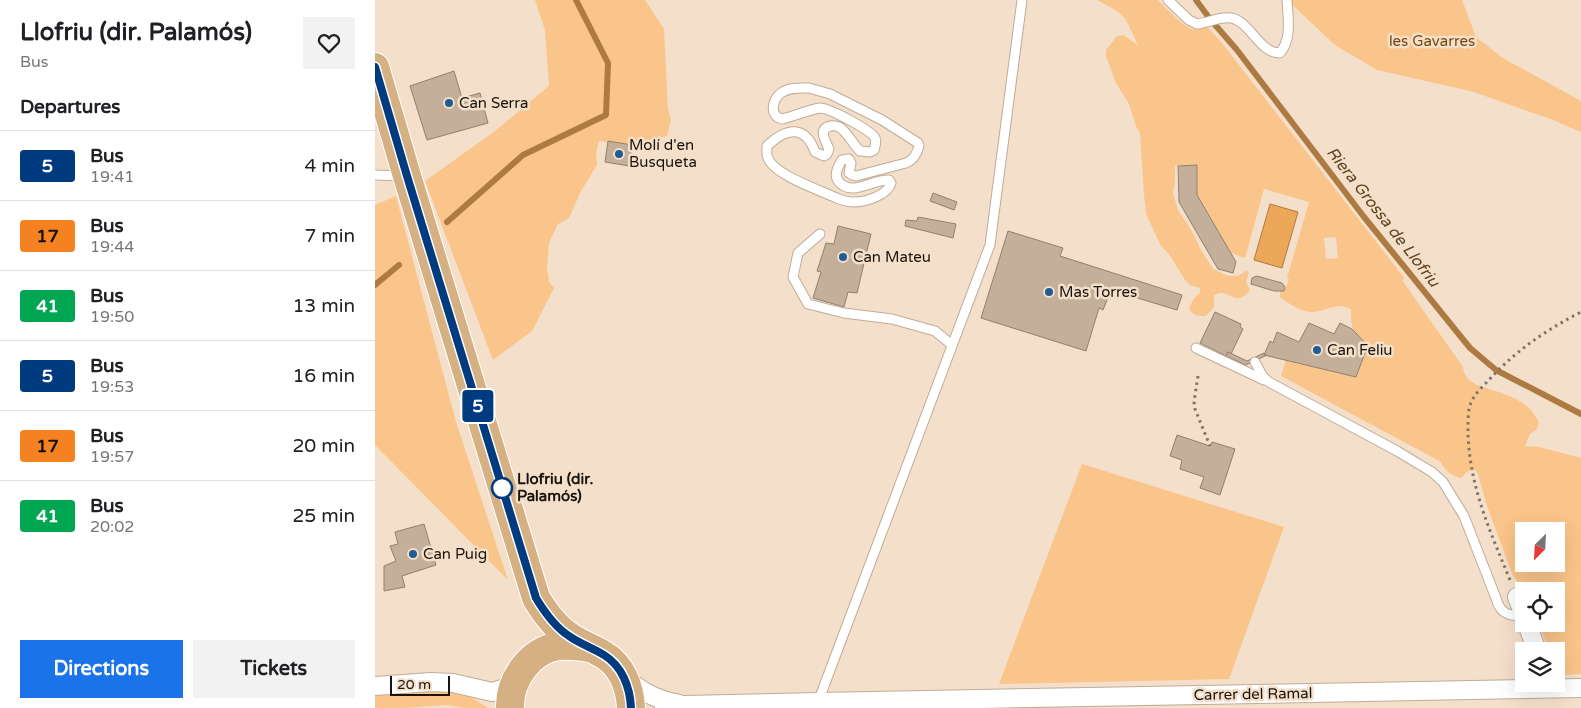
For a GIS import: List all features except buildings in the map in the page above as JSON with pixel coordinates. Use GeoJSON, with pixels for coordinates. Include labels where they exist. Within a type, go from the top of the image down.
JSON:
{"type":"FeatureCollection","features":[{"type":"Feature","properties":{"kind":"main road"},"geometry":{"type":"LineString","coordinates":[[375,67],[536,598],[545,614],[556,625],[569,636],[605,656],[617,667],[626,681],[631,697],[631,708]]}},
{"type":"Feature","properties":{"kind":"main road"},"geometry":{"type":"LineString","coordinates":[[510,708],[510,699],[517,677],[532,641],[536,622],[536,598]]}},
{"type":"Feature","properties":{"kind":"main road"},"geometry":{"type":"LineString","coordinates":[[517,677],[526,664],[541,652],[557,646],[573,645],[590,648]]}},
{"type":"Feature","properties":{"kind":"street","name":"Carrer del Ramal"},"geometry":{"type":"LineString","coordinates":[[622,674],[645,693],[664,701],[685,706]]}},
{"type":"Feature","properties":{"kind":"street"},"geometry":{"type":"LineString","coordinates":[[375,686],[431,682],[453,684],[492,692],[508,687],[517,677]]}},
{"type":"Feature","properties":{"kind":"street"},"geometry":{"type":"LineString","coordinates":[[453,684],[481,695],[499,708]]}},
{"type":"Feature","properties":{"kind":"street","name":"Carrer del Ramal"},"geometry":{"type":"LineString","coordinates":[[664,708],[819,702],[1515,687]]}},
{"type":"Feature","properties":{"kind":"street","name":"Carrer del Ramal"},"geometry":{"type":"LineString","coordinates":[[1565,687],[1581,688]]}},
{"type":"Feature","properties":{"kind":"lane"},"geometry":{"type":"LineString","coordinates":[[819,702],[990,245],[1022,0]]}},
{"type":"Feature","properties":{"kind":"lane"},"geometry":{"type":"LineString","coordinates":[[1168,0],[1189,20],[1197,24],[1224,18],[1237,19],[1265,47],[1274,53],[1280,54],[1287,42],[1287,0]]}},
{"type":"Feature","properties":{"kind":"lane"},"geometry":{"type":"LineString","coordinates":[[809,88],[819,90],[882,120],[918,143],[918,151],[911,161],[856,176],[849,173],[851,162],[849,159],[842,160],[836,174],[840,184],[847,188],[861,187],[882,180],[889,180],[891,183],[890,188],[872,199],[856,202],[839,199],[783,174],[772,165],[768,158],[767,146],[781,135],[791,131],[806,135],[815,152],[824,156],[829,149],[824,139],[824,130],[833,125],[840,127],[860,152],[874,150],[876,142],[875,138],[866,130],[822,108],[789,118],[777,118],[772,111],[780,94],[790,89],[809,88]]}},
{"type":"Feature","properties":{"kind":"lane"},"geometry":{"type":"LineString","coordinates":[[375,175],[407,176]]}},
{"type":"Feature","properties":{"kind":"lane"},"geometry":{"type":"LineString","coordinates":[[820,234],[798,253],[793,278],[808,304],[844,314],[892,319],[935,331],[952,345]]}},
{"type":"Feature","properties":{"kind":"lane"},"geometry":{"type":"LineString","coordinates":[[1196,348],[1269,382],[1432,472],[1443,482],[1464,516],[1499,606],[1506,614],[1515,616]]}},
{"type":"Feature","properties":{"kind":"lane"},"geometry":{"type":"LineString","coordinates":[[1255,362],[1263,377],[1269,382]]}},
{"type":"Feature","properties":{"kind":"path"},"geometry":{"type":"LineString","coordinates":[[1515,592],[1488,527],[1475,486],[1468,446],[1470,406],[1474,397],[1517,352],[1562,322],[1581,312]]}},
{"type":"Feature","properties":{"kind":"path"},"geometry":{"type":"LineString","coordinates":[[1198,376],[1194,402],[1195,409],[1210,446]]}},
{"type":"Feature","properties":{"kind":"green space"},"geometry":{"type":"Polygon","coordinates":[[[535,0],[645,0],[664,29],[668,109],[671,120],[667,136],[632,145],[599,141],[596,153],[597,165],[581,191],[569,218],[558,224],[549,243],[547,268],[549,282],[554,288],[532,331],[493,360],[425,181],[495,131],[549,86],[545,30],[535,0]]]}},
{"type":"Feature","properties":{"kind":"green space"},"geometry":{"type":"Polygon","coordinates":[[[1097,0],[1158,0],[1184,25],[1194,30],[1207,27],[1222,43],[1405,279],[1402,280],[1463,367],[1467,378],[1482,387],[1518,400],[1533,412],[1539,422],[1537,429],[1530,434],[1525,446],[1539,447],[1581,458],[1581,674],[1565,675],[1565,642],[1546,642],[1542,632],[1565,632],[1565,582],[1518,582],[1513,576],[1475,470],[1468,471],[1461,478],[1455,476],[1449,473],[1441,462],[1281,376],[1286,360],[1356,377],[1365,353],[1370,348],[1355,332],[1351,310],[1346,307],[1337,306],[1318,312],[1309,312],[1295,307],[1280,297],[1280,291],[1284,291],[1289,280],[1287,278],[1309,202],[1264,189],[1245,258],[1231,253],[1197,195],[1197,165],[1175,166],[1173,193],[1178,210],[1213,269],[1228,276],[1238,276],[1246,271],[1249,272],[1246,282],[1250,290],[1245,296],[1236,298],[1224,293],[1214,295],[1214,307],[1206,316],[1196,315],[1189,309],[1194,298],[1200,293],[1200,288],[1190,285],[1185,280],[1169,254],[1161,246],[1146,214],[1140,133],[1129,104],[1116,83],[1106,56],[1106,50],[1117,36],[1123,35],[1138,45],[1125,18],[1117,11],[1097,0]],[[1336,237],[1324,238],[1326,259],[1338,258],[1336,237]]]}},
{"type":"Feature","properties":{"kind":"green space","name":"les Gavarres"},"geometry":{"type":"Polygon","coordinates":[[[1287,0],[1462,0],[1476,37],[1503,58],[1581,101],[1581,132],[1474,92],[1377,70],[1335,45],[1287,0]]]}},
{"type":"Feature","properties":{"kind":"green space"},"geometry":{"type":"Polygon","coordinates":[[[396,196],[456,422],[508,580],[375,445],[375,205],[396,196]]]}},
{"type":"Feature","properties":{"kind":"green space"},"geometry":{"type":"Polygon","coordinates":[[[1082,464],[1284,527],[1229,679],[999,684],[1082,464]]]}},
{"type":"Feature","properties":{"kind":"green space"},"geometry":{"type":"Polygon","coordinates":[[[452,691],[469,696],[488,708],[464,708],[446,705],[375,708],[375,692],[452,691]]]}},
{"type":"Feature","properties":{"kind":"shaded area"},"geometry":{"type":"Polygon","coordinates":[[[1270,204],[1298,212],[1282,268],[1254,260],[1270,204]]]}},
{"type":"Feature","properties":{"kind":"waterway","name":"Riera Grossa de Llofriu"},"geometry":{"type":"LineString","coordinates":[[447,222],[523,155],[606,115],[608,63],[576,0]]}},
{"type":"Feature","properties":{"kind":"waterway","name":"Riera Grossa de Llofriu"},"geometry":{"type":"LineString","coordinates":[[1196,0],[1237,50],[1364,217],[1470,348],[1496,370],[1581,414]]}},
{"type":"Feature","properties":{"kind":"waterway","name":"Riera Grossa de Llofriu"},"geometry":{"type":"LineString","coordinates":[[375,285],[399,265]]}},
{"type":"Feature","properties":{"kind":"bus line","name":"5"},"geometry":{"type":"LineString","coordinates":[[375,67],[536,598],[545,614],[556,625],[569,636],[605,656],[617,667],[626,681],[631,697],[631,708]]}},
{"type":"Feature","properties":{"kind":"place","name":"Can Serra"},"geometry":{"type":"Point","coordinates":[449,103]}},
{"type":"Feature","properties":{"kind":"place","name":"Molí d'en Busqueta"},"geometry":{"type":"Point","coordinates":[619,154]}},
{"type":"Feature","properties":{"kind":"place","name":"Can Mateu"},"geometry":{"type":"Point","coordinates":[843,257]}},
{"type":"Feature","properties":{"kind":"place","name":"Mas Torres"},"geometry":{"type":"Point","coordinates":[1049,292]}},
{"type":"Feature","properties":{"kind":"place","name":"Can Feliu"},"geometry":{"type":"Point","coordinates":[1317,350]}},
{"type":"Feature","properties":{"kind":"place","name":"Llofriu (dir. Palamós)"},"geometry":{"type":"Point","coordinates":[502,488]}},
{"type":"Feature","properties":{"kind":"place","name":"Can Puig"},"geometry":{"type":"Point","coordinates":[413,554]}}]}
